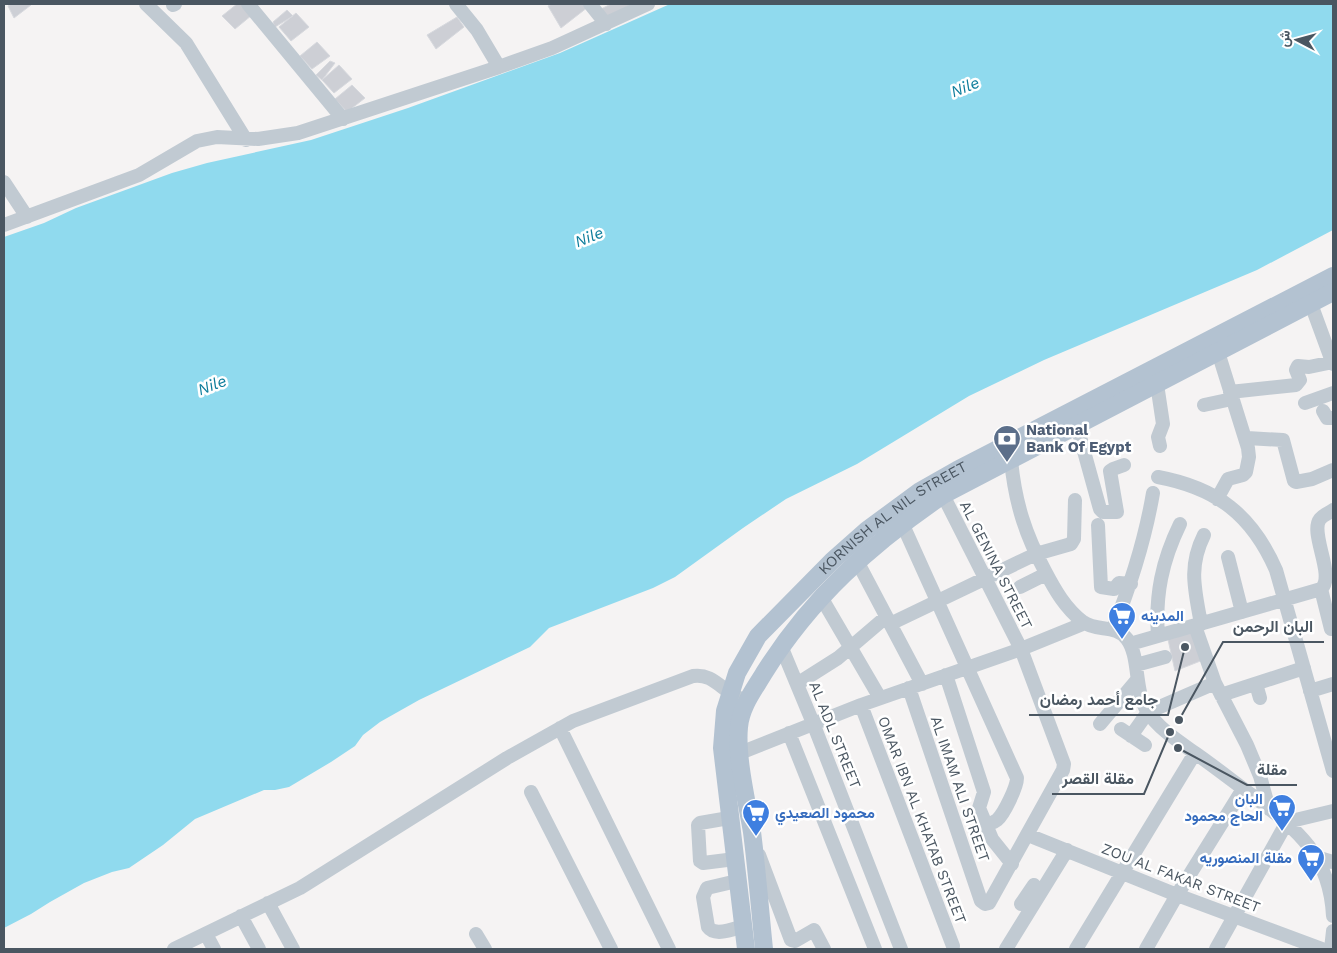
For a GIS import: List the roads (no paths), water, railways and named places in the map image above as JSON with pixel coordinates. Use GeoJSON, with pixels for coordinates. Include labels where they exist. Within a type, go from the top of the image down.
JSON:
{"type":"FeatureCollection","features":[{"type":"Feature","properties":{"kind":"main road","name":"KORNISH AL NIL STREET"},"geometry":{"type":"LineString","coordinates":[[746,949],[722,748],[725,711],[730,694],[737,674],[758,636],[832,561],[867,530],[920,492],[957,470],[1333,276]]}},
{"type":"Feature","properties":{"kind":"main road","name":"KORNISH AL NIL STREET"},"geometry":{"type":"LineString","coordinates":[[764,949],[752,835],[740,754],[740,718],[747,701],[781,646],[821,597],[857,561],[902,523],[943,495],[1333,292]]}},
{"type":"Feature","properties":{"kind":"street"},"geometry":{"type":"LineString","coordinates":[[146,4],[186,43],[246,140]]}},
{"type":"Feature","properties":{"kind":"street"},"geometry":{"type":"LineString","coordinates":[[248,4],[343,119]]}},
{"type":"Feature","properties":{"kind":"street"},"geometry":{"type":"LineString","coordinates":[[456,4],[477,30],[500,68]]}},
{"type":"Feature","properties":{"kind":"street"},"geometry":{"type":"LineString","coordinates":[[590,4],[606,24]]}},
{"type":"Feature","properties":{"kind":"street"},"geometry":{"type":"LineString","coordinates":[[4,225],[139,175],[197,141],[217,137],[246,140],[275,138],[298,133],[500,68],[552,48],[648,4]]}},
{"type":"Feature","properties":{"kind":"street"},"geometry":{"type":"LineString","coordinates":[[4,182],[27,217]]}},
{"type":"Feature","properties":{"kind":"street"},"geometry":{"type":"LineString","coordinates":[[1204,405],[1231,396],[1296,386],[1300,380],[1296,370],[1298,366],[1333,363],[1311,304]]}},
{"type":"Feature","properties":{"kind":"street"},"geometry":{"type":"LineString","coordinates":[[1217,499],[1228,479],[1243,475],[1246,472],[1249,457],[1246,438],[1218,352]]}},
{"type":"Feature","properties":{"kind":"street"},"geometry":{"type":"LineString","coordinates":[[1158,384],[1163,424],[1158,437],[1160,446]]}},
{"type":"Feature","properties":{"kind":"street"},"geometry":{"type":"LineString","coordinates":[[1305,403],[1333,392]]}},
{"type":"Feature","properties":{"kind":"street"},"geometry":{"type":"LineString","coordinates":[[1077,426],[1100,509],[1103,512],[1117,512],[1110,471],[1124,465]]}},
{"type":"Feature","properties":{"kind":"street"},"geometry":{"type":"LineString","coordinates":[[1246,438],[1284,440],[1294,481],[1296,482],[1312,479],[1333,470]]}},
{"type":"Feature","properties":{"kind":"street"},"geometry":{"type":"LineString","coordinates":[[1011,460],[1016,499],[1021,518],[1036,554],[1058,596],[1085,624]]}},
{"type":"Feature","properties":{"kind":"street"},"geometry":{"type":"LineString","coordinates":[[1158,477],[1189,484],[1237,512],[1254,529],[1266,549],[1276,570],[1333,770]]}},
{"type":"Feature","properties":{"kind":"street"},"geometry":{"type":"LineString","coordinates":[[1113,629],[1131,584],[1148,524],[1153,493]]}},
{"type":"Feature","properties":{"kind":"street","name":"AL GENINA STREET"},"geometry":{"type":"LineString","coordinates":[[943,495],[1021,649],[1064,764],[1063,770],[991,902],[985,904],[981,900]]}},
{"type":"Feature","properties":{"kind":"street"},"geometry":{"type":"LineString","coordinates":[[797,684],[824,668],[888,620],[938,601],[1036,554],[1073,543],[1075,500]]}},
{"type":"Feature","properties":{"kind":"street"},"geometry":{"type":"LineString","coordinates":[[1331,629],[1322,589],[1327,580],[1328,563],[1318,524],[1322,517],[1333,510]]}},
{"type":"Feature","properties":{"kind":"street"},"geometry":{"type":"LineString","coordinates":[[902,523],[1017,780],[1001,815],[992,823],[985,825]]}},
{"type":"Feature","properties":{"kind":"street"},"geometry":{"type":"LineString","coordinates":[[1158,636],[1157,597],[1160,578],[1180,524]]}},
{"type":"Feature","properties":{"kind":"street"},"geometry":{"type":"LineString","coordinates":[[1098,525],[1100,587],[1114,589],[1119,583],[1131,584]]}},
{"type":"Feature","properties":{"kind":"street"},"geometry":{"type":"LineString","coordinates":[[1204,535],[1195,557],[1194,569],[1198,625],[1218,689],[1247,745],[1260,776],[1270,808]]}},
{"type":"Feature","properties":{"kind":"street"},"geometry":{"type":"LineString","coordinates":[[1228,557],[1242,612]]}},
{"type":"Feature","properties":{"kind":"street","name":"AL IMAM ALI STREET"},"geometry":{"type":"LineString","coordinates":[[857,561],[888,620],[916,686],[981,900]]}},
{"type":"Feature","properties":{"kind":"street"},"geometry":{"type":"LineString","coordinates":[[1020,587],[1046,574]]}},
{"type":"Feature","properties":{"kind":"street"},"geometry":{"type":"LineString","coordinates":[[1130,644],[1322,589]]}},
{"type":"Feature","properties":{"kind":"street"},"geometry":{"type":"LineString","coordinates":[[821,597],[880,698]]}},
{"type":"Feature","properties":{"kind":"street"},"geometry":{"type":"LineString","coordinates":[[740,754],[861,705],[1021,649],[1085,624],[1113,629],[1123,635],[1130,644],[1136,665],[1142,702],[1148,712],[1169,734],[1270,808],[1303,838],[1316,856],[1326,879],[1332,902],[1333,916]]}},
{"type":"Feature","properties":{"kind":"street","name":"AL ADL STREET"},"geometry":{"type":"LineString","coordinates":[[781,646],[902,949]]}},
{"type":"Feature","properties":{"kind":"street"},"geometry":{"type":"LineString","coordinates":[[1136,665],[1165,657]]}},
{"type":"Feature","properties":{"kind":"street"},"geometry":{"type":"LineString","coordinates":[[1145,745],[1126,732],[1148,712],[1218,689],[1256,684],[1304,668]]}},
{"type":"Feature","properties":{"kind":"street"},"geometry":{"type":"LineString","coordinates":[[175,949],[300,888],[507,758],[573,720],[693,676],[703,675],[714,680],[730,694],[747,701]]}},
{"type":"Feature","properties":{"kind":"street"},"geometry":{"type":"LineString","coordinates":[[946,675],[984,792],[979,805],[985,825],[997,846],[1012,864]]}},
{"type":"Feature","properties":{"kind":"street"},"geometry":{"type":"LineString","coordinates":[[1100,724],[1137,680]]}},
{"type":"Feature","properties":{"kind":"street"},"geometry":{"type":"LineString","coordinates":[[1256,684],[1260,698]]}},
{"type":"Feature","properties":{"kind":"street"},"geometry":{"type":"LineString","coordinates":[[1310,691],[1333,684]]}},
{"type":"Feature","properties":{"kind":"street","name":"OMAR IBN AL KHATAB STREET"},"geometry":{"type":"LineString","coordinates":[[861,705],[953,946]]}},
{"type":"Feature","properties":{"kind":"street"},"geometry":{"type":"LineString","coordinates":[[560,728],[669,949]]}},
{"type":"Feature","properties":{"kind":"street"},"geometry":{"type":"LineString","coordinates":[[789,733],[876,949]]}},
{"type":"Feature","properties":{"kind":"street"},"geometry":{"type":"LineString","coordinates":[[1076,949],[1195,753]]}},
{"type":"Feature","properties":{"kind":"street"},"geometry":{"type":"LineString","coordinates":[[1146,949],[1243,789]]}},
{"type":"Feature","properties":{"kind":"street"},"geometry":{"type":"LineString","coordinates":[[530,792],[611,949]]}},
{"type":"Feature","properties":{"kind":"street"},"geometry":{"type":"LineString","coordinates":[[1216,949],[1287,822],[1333,811]]}},
{"type":"Feature","properties":{"kind":"street"},"geometry":{"type":"LineString","coordinates":[[729,818],[698,824],[700,860],[703,863],[734,859]]}},
{"type":"Feature","properties":{"kind":"street"},"geometry":{"type":"LineString","coordinates":[[752,835],[791,940],[795,941],[814,930],[824,949]]}},
{"type":"Feature","properties":{"kind":"street","name":"ZOU AL FAKAR STREET"},"geometry":{"type":"LineString","coordinates":[[1028,835],[1299,945],[1322,949]]}},
{"type":"Feature","properties":{"kind":"street"},"geometry":{"type":"LineString","coordinates":[[1026,904],[1066,850]]}},
{"type":"Feature","properties":{"kind":"street"},"geometry":{"type":"LineString","coordinates":[[1316,856],[1333,862]]}},
{"type":"Feature","properties":{"kind":"street"},"geometry":{"type":"LineString","coordinates":[[737,881],[707,888],[703,897],[710,930],[716,932],[744,926]]}},
{"type":"Feature","properties":{"kind":"street"},"geometry":{"type":"LineString","coordinates":[[1006,949],[1034,885]]}},
{"type":"Feature","properties":{"kind":"street"},"geometry":{"type":"LineString","coordinates":[[268,903],[292,949]]}},
{"type":"Feature","properties":{"kind":"street"},"geometry":{"type":"LineString","coordinates":[[241,916],[259,949]]}},
{"type":"Feature","properties":{"kind":"street"},"geometry":{"type":"LineString","coordinates":[[1331,949],[1333,931]]}},
{"type":"Feature","properties":{"kind":"street"},"geometry":{"type":"LineString","coordinates":[[206,934],[214,949]]}},
{"type":"Feature","properties":{"kind":"street"},"geometry":{"type":"LineString","coordinates":[[476,934],[485,949]]}},
{"type":"Feature","properties":{"kind":"water","name":"Nile"},"geometry":{"type":"Polygon","coordinates":[[[670,4],[1333,4],[1333,230],[1257,270],[1044,360],[969,396],[857,464],[786,499],[675,577],[653,588],[549,628],[530,647],[419,700],[380,722],[363,735],[355,746],[289,787],[264,790],[195,819],[163,845],[129,868],[112,872],[84,883],[4,928],[4,237],[172,173],[207,163],[311,140],[408,108],[560,53],[670,4]]]}},
{"type":"Feature","properties":{"kind":"place","name":"National Bank Of Egypt"},"geometry":{"type":"Point","coordinates":[1007,463]}},
{"type":"Feature","properties":{"kind":"place","name":"المدينه"},"geometry":{"type":"Point","coordinates":[1122,640]}},
{"type":"Feature","properties":{"kind":"place","name":"جامع أحمد رمضان"},"geometry":{"type":"Point","coordinates":[1185,647]}},
{"type":"Feature","properties":{"kind":"place","name":"البان الرحمن"},"geometry":{"type":"Point","coordinates":[1179,720]}},
{"type":"Feature","properties":{"kind":"place","name":"مقلة القصر"},"geometry":{"type":"Point","coordinates":[1170,732]}},
{"type":"Feature","properties":{"kind":"place","name":"مقلة"},"geometry":{"type":"Point","coordinates":[1178,748]}},
{"type":"Feature","properties":{"kind":"place","name":"البان الحاج محمود"},"geometry":{"type":"Point","coordinates":[1282,832]}},
{"type":"Feature","properties":{"kind":"place","name":"محمود الصعيدي"},"geometry":{"type":"Point","coordinates":[756,837]}},
{"type":"Feature","properties":{"kind":"place","name":"مقلة المنصوريه"},"geometry":{"type":"Point","coordinates":[1311,882]}}]}
